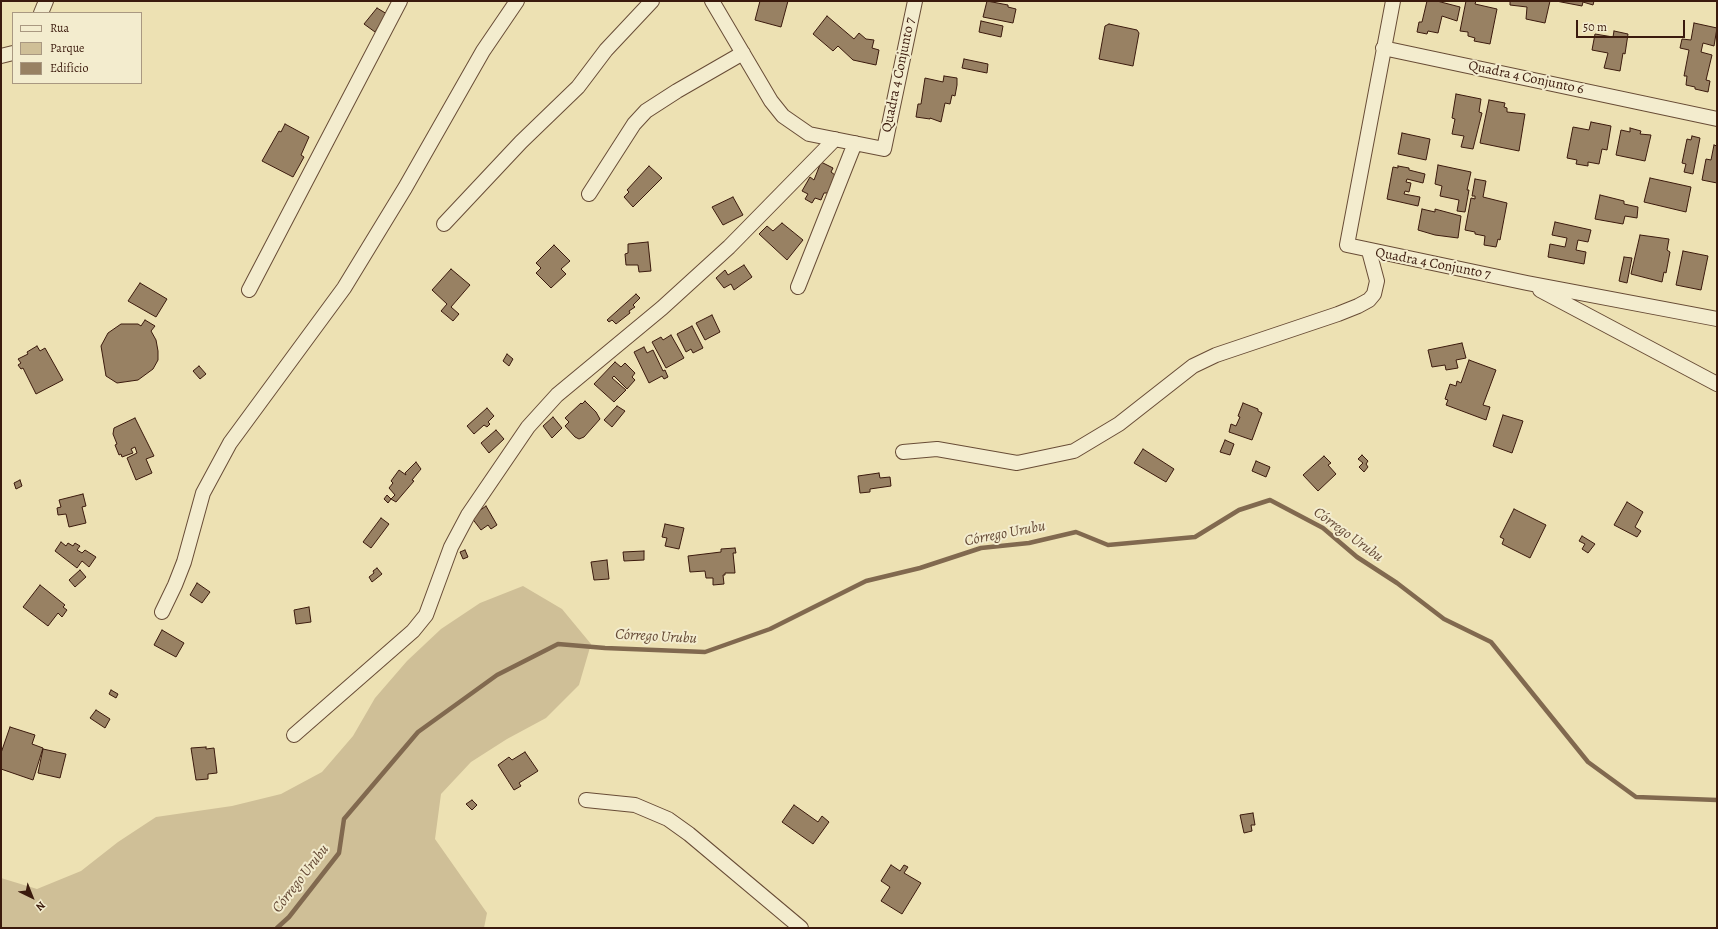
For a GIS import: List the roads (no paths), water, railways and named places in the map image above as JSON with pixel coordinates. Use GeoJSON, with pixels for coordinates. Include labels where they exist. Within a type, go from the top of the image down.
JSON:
{"type":"FeatureCollection","features":[{"type":"Feature","properties":{"kind":"street"},"geometry":{"type":"LineString","coordinates":[[41,12],[46,1]]}},
{"type":"Feature","properties":{"kind":"street"},"geometry":{"type":"LineString","coordinates":[[249,290],[400,1]]}},
{"type":"Feature","properties":{"kind":"street"},"geometry":{"type":"LineString","coordinates":[[162,612],[184,562],[203,494],[230,443],[344,288],[406,188],[479,56],[517,1]]}},
{"type":"Feature","properties":{"kind":"street"},"geometry":{"type":"LineString","coordinates":[[444,224],[521,142],[578,86],[606,50],[652,1]]}},
{"type":"Feature","properties":{"kind":"street"},"geometry":{"type":"LineString","coordinates":[[712,1],[771,101],[783,116],[809,134],[855,143],[798,287]]}},
{"type":"Feature","properties":{"kind":"street","name":"Quadra 4 Conjunto 7"},"geometry":{"type":"LineString","coordinates":[[855,143],[884,149],[915,1]]}},
{"type":"Feature","properties":{"kind":"street"},"geometry":{"type":"LineString","coordinates":[[1383,48],[1393,1]]}},
{"type":"Feature","properties":{"kind":"street","name":"Quadra 4 Conjunto 7"},"geometry":{"type":"LineString","coordinates":[[1383,48],[1347,245],[1369,251],[1528,283],[1717,319]]}},
{"type":"Feature","properties":{"kind":"street","name":"Quadra 4 Conjunto 6"},"geometry":{"type":"LineString","coordinates":[[1383,48],[1717,119]]}},
{"type":"Feature","properties":{"kind":"street"},"geometry":{"type":"LineString","coordinates":[[1,56],[12,53]]}},
{"type":"Feature","properties":{"kind":"street"},"geometry":{"type":"LineString","coordinates":[[589,194],[634,124],[646,111],[677,91],[743,53]]}},
{"type":"Feature","properties":{"kind":"street"},"geometry":{"type":"LineString","coordinates":[[294,735],[413,631],[426,615],[451,547],[468,515],[528,427],[557,395],[662,308],[729,247],[835,139]]}},
{"type":"Feature","properties":{"kind":"street"},"geometry":{"type":"LineString","coordinates":[[903,452],[937,449],[1017,463],[1074,451],[1119,424],[1193,366],[1235,347],[1338,314],[1369,300],[1374,294],[1377,281],[1369,251]]}},
{"type":"Feature","properties":{"kind":"street"},"geometry":{"type":"LineString","coordinates":[[1528,283],[1717,384]]}},
{"type":"Feature","properties":{"kind":"street"},"geometry":{"type":"LineString","coordinates":[[586,800],[634,805],[668,819],[689,834],[801,928]]}},
{"type":"Feature","properties":{"kind":"waterway","name":"Córrego Urubu"},"geometry":{"type":"LineString","coordinates":[[277,928],[289,917],[339,853],[344,819],[418,732],[497,675],[558,644],[605,648],[705,652],[770,629],[866,581],[920,568],[981,548],[1029,543],[1076,532],[1108,545],[1195,537],[1239,510],[1270,500],[1323,528],[1357,557],[1397,583],[1444,619],[1491,642],[1588,762],[1636,797],[1717,800]]}}]}
